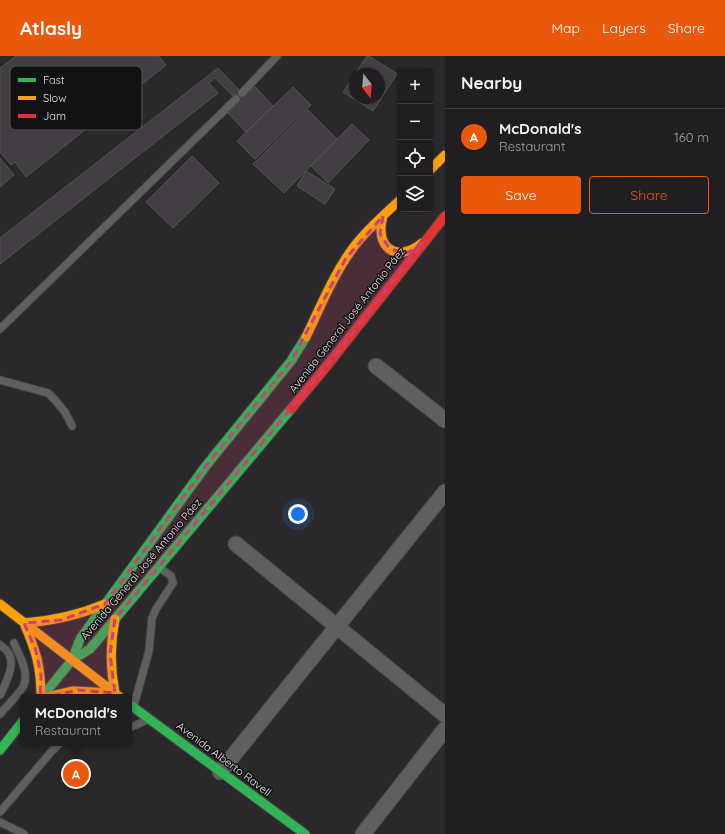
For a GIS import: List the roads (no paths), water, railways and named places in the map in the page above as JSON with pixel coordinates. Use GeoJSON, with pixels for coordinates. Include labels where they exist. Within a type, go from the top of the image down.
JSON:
{"type":"FeatureCollection","features":[{"type":"Feature","properties":{"kind":"street"},"geometry":{"type":"LineString","coordinates":[[433,167],[445,155]]}},
{"type":"Feature","properties":{"kind":"street","name":"Avenida General José Antonio Páez"},"geometry":{"type":"LineString","coordinates":[[72,660],[80,639],[105,604],[205,467],[291,360],[304,341],[339,270],[360,238],[397,203]]}},
{"type":"Feature","properties":{"kind":"street"},"geometry":{"type":"LineString","coordinates":[[383,216],[379,227],[380,234],[382,240],[390,249],[401,253],[407,252],[423,243]]}},
{"type":"Feature","properties":{"kind":"street","name":"Avenida General José Antonio Páez"},"geometry":{"type":"LineString","coordinates":[[72,660],[90,649],[159,567],[326,368],[445,216]]}},
{"type":"Feature","properties":{"kind":"street"},"geometry":{"type":"LineString","coordinates":[[376,366],[445,420]]}},
{"type":"Feature","properties":{"kind":"street"},"geometry":{"type":"LineString","coordinates":[[220,772],[445,492]]}},
{"type":"Feature","properties":{"kind":"street"},"geometry":{"type":"LineString","coordinates":[[236,544],[445,715]]}},
{"type":"Feature","properties":{"kind":"street"},"geometry":{"type":"LineString","coordinates":[[0,604],[117,694]]}},
{"type":"Feature","properties":{"kind":"street"},"geometry":{"type":"LineString","coordinates":[[24,623],[61,620],[105,604]]}},
{"type":"Feature","properties":{"kind":"street"},"geometry":{"type":"LineString","coordinates":[[115,619],[110,642],[110,667],[118,694]]}},
{"type":"Feature","properties":{"kind":"street"},"geometry":{"type":"LineString","coordinates":[[24,623],[36,651],[41,676],[42,694]]}},
{"type":"Feature","properties":{"kind":"street"},"geometry":{"type":"LineString","coordinates":[[44,694],[72,660]]}},
{"type":"Feature","properties":{"kind":"street"},"geometry":{"type":"LineString","coordinates":[[56,694],[78,690],[110,694]]}},
{"type":"Feature","properties":{"kind":"street","name":"Avenida Alberto Ravell"},"geometry":{"type":"LineString","coordinates":[[132,706],[305,834]]}},
{"type":"Feature","properties":{"kind":"street"},"geometry":{"type":"LineString","coordinates":[[0,750],[20,725]]}},
{"type":"Feature","properties":{"kind":"street"},"geometry":{"type":"LineString","coordinates":[[363,834],[445,729]]}},
{"type":"Feature","properties":{"kind":"lane"},"geometry":{"type":"LineString","coordinates":[[242,93],[277,56]]}},
{"type":"Feature","properties":{"kind":"lane"},"geometry":{"type":"LineString","coordinates":[[0,329],[236,99]]}},
{"type":"Feature","properties":{"kind":"lane"},"geometry":{"type":"LineString","coordinates":[[0,380],[48,393],[65,412],[72,426]]}},
{"type":"Feature","properties":{"kind":"lane"},"geometry":{"type":"LineString","coordinates":[[132,702],[149,651],[152,618],[156,609],[173,583],[171,576],[159,567]]}},
{"type":"Feature","properties":{"kind":"lane"},"geometry":{"type":"LineString","coordinates":[[0,714],[24,685],[25,676],[23,663],[14,643]]}},
{"type":"Feature","properties":{"kind":"lane"},"geometry":{"type":"LineString","coordinates":[[0,645],[8,652],[11,659],[7,681],[0,695]]}},
{"type":"Feature","properties":{"kind":"lane"},"geometry":{"type":"LineString","coordinates":[[132,727],[149,719]]}},
{"type":"Feature","properties":{"kind":"lane"},"geometry":{"type":"LineString","coordinates":[[0,812],[57,746]]}},
{"type":"Feature","properties":{"kind":"lane"},"geometry":{"type":"LineString","coordinates":[[0,822],[24,834]]}},
{"type":"Feature","properties":{"kind":"place","name":"McDonald's"},"geometry":{"type":"Point","coordinates":[76,774]}}]}
